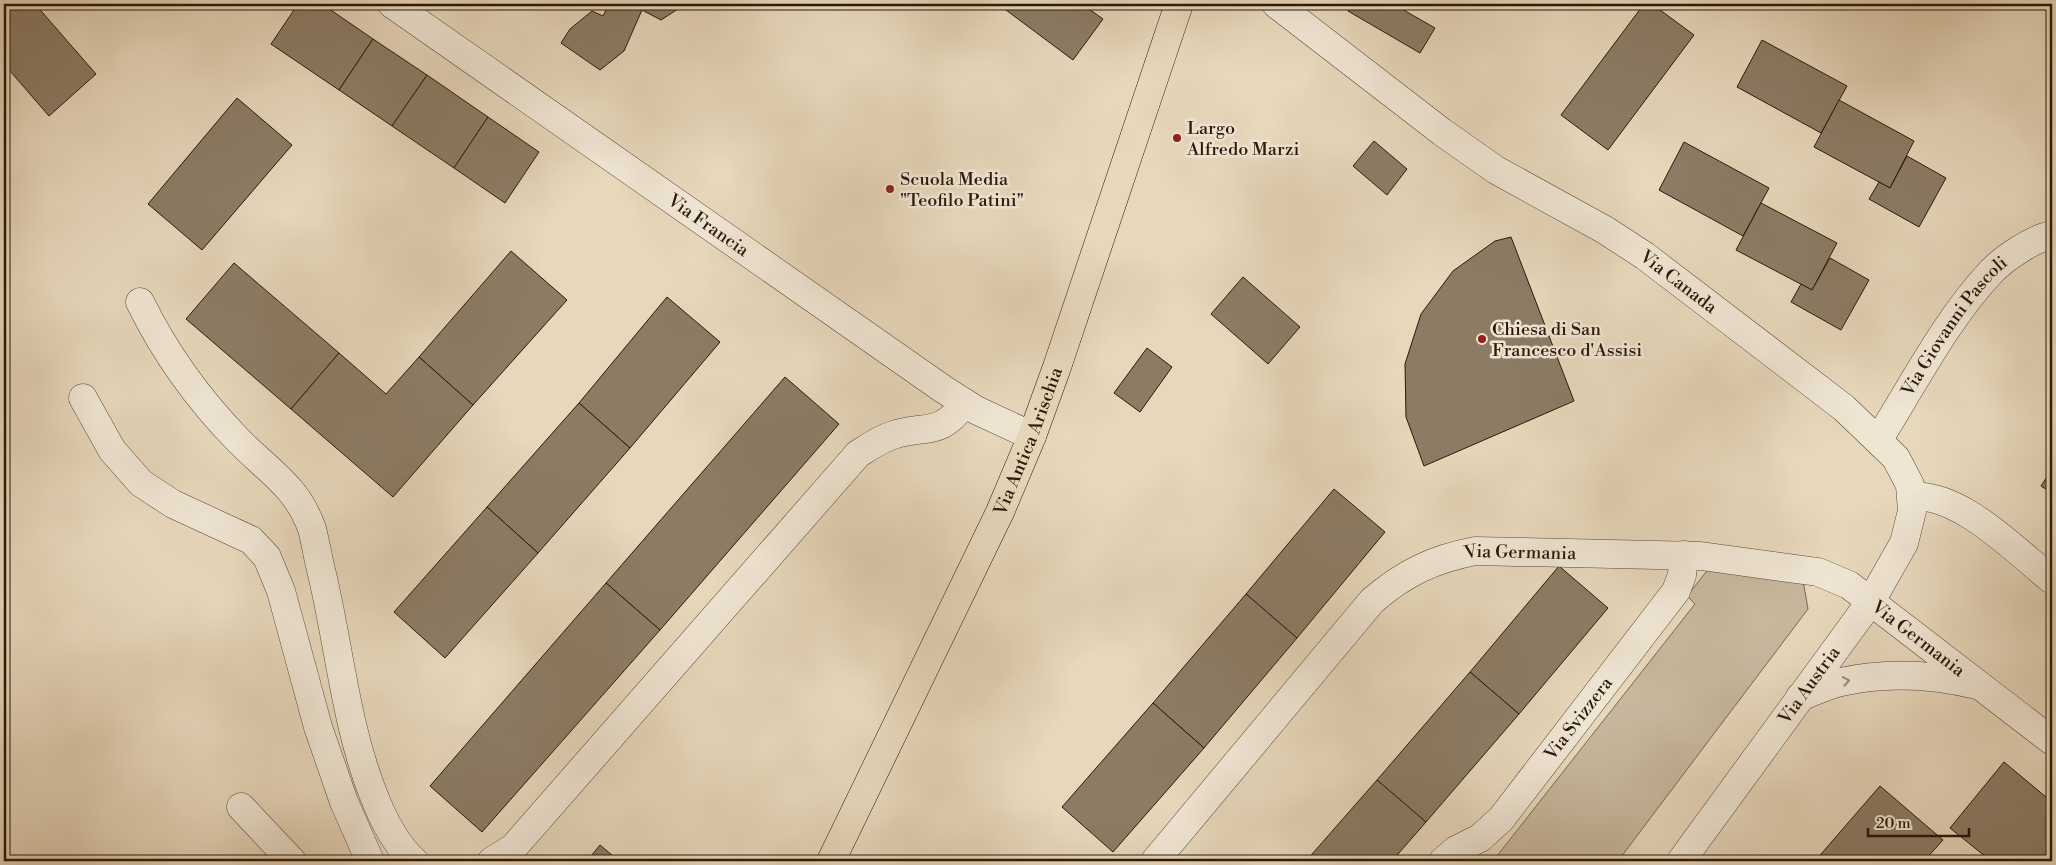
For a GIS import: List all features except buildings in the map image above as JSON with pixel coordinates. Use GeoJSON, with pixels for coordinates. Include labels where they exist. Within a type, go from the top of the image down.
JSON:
{"type":"FeatureCollection","features":[{"type":"Feature","properties":{"kind":"main road","name":"Via Antica Arischia"},"geometry":{"type":"LineString","coordinates":[[831,861],[1000,512],[1032,436],[1058,367],[1179,4]]}},
{"type":"Feature","properties":{"kind":"street","name":"Via Francia"},"geometry":{"type":"LineString","coordinates":[[392,4],[966,403],[1032,436]]}},
{"type":"Feature","properties":{"kind":"street","name":"Via Canada"},"geometry":{"type":"LineString","coordinates":[[1276,4],[1442,132],[1496,170],[1605,230],[1646,256],[1844,408],[1879,439],[1896,458],[1910,485],[1913,496]]}},
{"type":"Feature","properties":{"kind":"street","name":"Via Giovanni Pascoli"},"geometry":{"type":"LineString","coordinates":[[1879,439],[1961,308],[1992,271],[2024,247],[2052,235]]}},
{"type":"Feature","properties":{"kind":"street"},"geometry":{"type":"LineString","coordinates":[[140,302],[156,336],[199,396],[239,441],[280,477],[300,502],[314,539],[331,614],[349,711],[363,769],[384,819],[404,852],[414,861]]}},
{"type":"Feature","properties":{"kind":"street"},"geometry":{"type":"LineString","coordinates":[[83,398],[112,450],[141,483],[173,504],[251,540],[267,557],[281,591],[318,727],[344,802],[370,861]]}},
{"type":"Feature","properties":{"kind":"street"},"geometry":{"type":"LineString","coordinates":[[492,861],[513,848],[858,454],[894,435],[927,430],[944,425],[966,403]]}},
{"type":"Feature","properties":{"kind":"street"},"geometry":{"type":"LineString","coordinates":[[1913,496],[1930,496],[1964,510],[2052,580]]}},
{"type":"Feature","properties":{"kind":"street","name":"Via Austria"},"geometry":{"type":"LineString","coordinates":[[1681,861],[1871,601],[1904,543],[1912,511],[1913,496]]}},
{"type":"Feature","properties":{"kind":"street","name":"Via Germania"},"geometry":{"type":"LineString","coordinates":[[1154,861],[1372,600],[1396,581],[1449,556],[1475,552],[1684,555],[1818,572],[1849,585],[2052,741]]}},
{"type":"Feature","properties":{"kind":"street","name":"Via Svizzera"},"geometry":{"type":"LineString","coordinates":[[1443,861],[1456,850],[1480,838],[1501,819],[1676,591],[1682,575],[1684,555]]}},
{"type":"Feature","properties":{"kind":"street","name":"Via Germania"},"geometry":{"type":"LineString","coordinates":[[1800,698],[1839,682],[1876,676],[1914,675],[1952,679],[1982,687]]}},
{"type":"Feature","properties":{"kind":"street"},"geometry":{"type":"LineString","coordinates":[[241,807],[292,861]]}},
{"type":"Feature","properties":{"kind":"shaded area"},"geometry":{"type":"Polygon","coordinates":[[[1710,567],[1801,569],[1808,609],[1618,861],[1493,861],[1695,604],[1687,596],[1710,567]]]}},
{"type":"Feature","properties":{"kind":"place","name":"Largo Alfredo Marzi"},"geometry":{"type":"Point","coordinates":[1177,138]}},
{"type":"Feature","properties":{"kind":"place","name":"Scuola Media \"Teofilo Patini\""},"geometry":{"type":"Point","coordinates":[890,189]}},
{"type":"Feature","properties":{"kind":"place","name":"Chiesa di San Francesco d'Assisi"},"geometry":{"type":"Point","coordinates":[1482,339]}}]}
